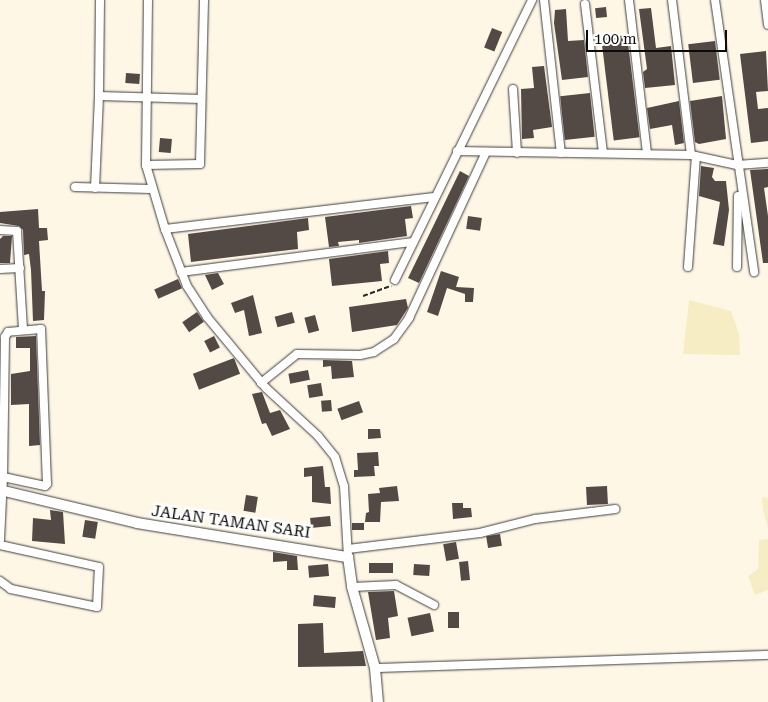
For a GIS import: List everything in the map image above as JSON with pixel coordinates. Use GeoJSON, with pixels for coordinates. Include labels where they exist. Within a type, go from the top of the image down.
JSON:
{"type":"FeatureCollection","features":[{"type":"Feature","properties":{"kind":"street"},"geometry":{"type":"LineString","coordinates":[[95,188],[99,96],[100,0]]}},
{"type":"Feature","properties":{"kind":"street"},"geometry":{"type":"LineString","coordinates":[[148,0],[146,165],[151,189],[181,272],[206,317],[261,383],[318,436],[335,457],[344,486],[352,587],[375,668],[378,702]]}},
{"type":"Feature","properties":{"kind":"street"},"geometry":{"type":"LineString","coordinates":[[146,165],[200,164],[204,0]]}},
{"type":"Feature","properties":{"kind":"street"},"geometry":{"type":"LineString","coordinates":[[395,280],[434,196],[532,0]]}},
{"type":"Feature","properties":{"kind":"street"},"geometry":{"type":"LineString","coordinates":[[544,0],[561,153]]}},
{"type":"Feature","properties":{"kind":"street"},"geometry":{"type":"LineString","coordinates":[[629,0],[647,154]]}},
{"type":"Feature","properties":{"kind":"street"},"geometry":{"type":"LineString","coordinates":[[672,0],[694,156],[688,267]]}},
{"type":"Feature","properties":{"kind":"street"},"geometry":{"type":"LineString","coordinates":[[715,0],[738,176],[754,272]]}},
{"type":"Feature","properties":{"kind":"street"},"geometry":{"type":"LineString","coordinates":[[765,0],[768,25]]}},
{"type":"Feature","properties":{"kind":"street"},"geometry":{"type":"LineString","coordinates":[[585,4],[603,153]]}},
{"type":"Feature","properties":{"kind":"street"},"geometry":{"type":"LineString","coordinates":[[513,89],[518,152]]}},
{"type":"Feature","properties":{"kind":"street"},"geometry":{"type":"LineString","coordinates":[[99,96],[201,100]]}},
{"type":"Feature","properties":{"kind":"street"},"geometry":{"type":"LineString","coordinates":[[457,151],[647,154],[694,156],[737,165],[768,163]]}},
{"type":"Feature","properties":{"kind":"street"},"geometry":{"type":"LineString","coordinates":[[261,383],[297,354],[360,355],[374,352],[394,339],[409,318],[486,152]]}},
{"type":"Feature","properties":{"kind":"street"},"geometry":{"type":"LineString","coordinates":[[737,267],[738,176]]}},
{"type":"Feature","properties":{"kind":"street"},"geometry":{"type":"LineString","coordinates":[[75,187],[151,189]]}},
{"type":"Feature","properties":{"kind":"street"},"geometry":{"type":"LineString","coordinates":[[165,229],[434,196]]}},
{"type":"Feature","properties":{"kind":"street"},"geometry":{"type":"LineString","coordinates":[[0,230],[17,231],[24,330]]}},
{"type":"Feature","properties":{"kind":"street"},"geometry":{"type":"LineString","coordinates":[[181,272],[413,242]]}},
{"type":"Feature","properties":{"kind":"street"},"geometry":{"type":"LineString","coordinates":[[0,269],[20,268]]}},
{"type":"Feature","properties":{"kind":"street"},"geometry":{"type":"LineString","coordinates":[[0,540],[5,337],[8,332],[40,329],[44,333],[48,482],[45,486],[2,476]]}},
{"type":"Feature","properties":{"kind":"street","name":"JALAN TAMAN SARI"},"geometry":{"type":"LineString","coordinates":[[1,490],[137,524],[348,553]]}},
{"type":"Feature","properties":{"kind":"street"},"geometry":{"type":"LineString","coordinates":[[348,553],[480,533],[535,519],[616,509]]}},
{"type":"Feature","properties":{"kind":"street"},"geometry":{"type":"LineString","coordinates":[[0,545],[99,567],[97,607],[11,589],[0,580]]}},
{"type":"Feature","properties":{"kind":"street"},"geometry":{"type":"LineString","coordinates":[[352,587],[396,585],[434,605]]}},
{"type":"Feature","properties":{"kind":"street"},"geometry":{"type":"LineString","coordinates":[[375,668],[768,655]]}},
{"type":"Feature","properties":{"kind":"path"},"geometry":{"type":"LineString","coordinates":[[363,296],[389,289],[395,280]]}},
{"type":"Feature","properties":{"kind":"shaded area"},"geometry":{"type":"Polygon","coordinates":[[[689,300],[731,311],[739,334],[740,355],[683,354],[689,300]]]}},
{"type":"Feature","properties":{"kind":"shaded area"},"geometry":{"type":"Polygon","coordinates":[[[762,497],[768,498],[768,529],[763,510],[762,497]]]}},
{"type":"Feature","properties":{"kind":"shaded area"},"geometry":{"type":"Polygon","coordinates":[[[768,539],[768,590],[755,595],[748,576],[758,569],[759,540],[768,539]]]}},
{"type":"Feature","properties":{"kind":"building"},"geometry":{"type":"Polygon","coordinates":[[[606,7],[607,17],[596,18],[595,8],[606,7]]]}},
{"type":"Feature","properties":{"kind":"building"},"geometry":{"type":"Polygon","coordinates":[[[651,8],[656,48],[671,46],[675,85],[645,88],[643,72],[647,69],[639,9],[651,8]]]}},
{"type":"Feature","properties":{"kind":"building"},"geometry":{"type":"Polygon","coordinates":[[[566,9],[568,41],[584,40],[588,77],[562,80],[554,23],[555,10],[566,9]]]}},
{"type":"Feature","properties":{"kind":"building"},"geometry":{"type":"Polygon","coordinates":[[[492,28],[502,32],[494,52],[484,47],[492,28]]]}},
{"type":"Feature","properties":{"kind":"building"},"geometry":{"type":"Polygon","coordinates":[[[627,35],[640,137],[614,140],[601,38],[627,35]]]}},
{"type":"Feature","properties":{"kind":"building"},"geometry":{"type":"Polygon","coordinates":[[[715,41],[720,80],[693,83],[688,44],[715,41]]]}},
{"type":"Feature","properties":{"kind":"building"},"geometry":{"type":"Polygon","coordinates":[[[766,51],[768,91],[756,92],[758,109],[768,108],[768,141],[751,143],[740,54],[766,51]]]}},
{"type":"Feature","properties":{"kind":"building"},"geometry":{"type":"Polygon","coordinates":[[[544,66],[552,127],[533,130],[534,138],[522,139],[521,89],[534,88],[532,67],[544,66]]]}},
{"type":"Feature","properties":{"kind":"building"},"geometry":{"type":"Polygon","coordinates":[[[126,73],[140,74],[139,84],[125,83],[126,73]]]}},
{"type":"Feature","properties":{"kind":"building"},"geometry":{"type":"Polygon","coordinates":[[[590,93],[595,137],[565,140],[560,96],[590,93]]]}},
{"type":"Feature","properties":{"kind":"building"},"geometry":{"type":"Polygon","coordinates":[[[722,96],[726,139],[699,144],[695,142],[690,101],[722,96]]]}},
{"type":"Feature","properties":{"kind":"building"},"geometry":{"type":"Polygon","coordinates":[[[679,101],[684,143],[675,145],[672,125],[650,129],[647,108],[679,101]]]}},
{"type":"Feature","properties":{"kind":"building"},"geometry":{"type":"Polygon","coordinates":[[[160,138],[172,139],[171,153],[159,152],[160,138]]]}},
{"type":"Feature","properties":{"kind":"building"},"geometry":{"type":"Polygon","coordinates":[[[701,166],[714,168],[712,177],[715,181],[726,181],[729,210],[724,246],[713,244],[720,202],[699,196],[701,166]]]}},
{"type":"Feature","properties":{"kind":"building"},"geometry":{"type":"Polygon","coordinates":[[[768,169],[768,187],[764,188],[768,216],[768,263],[763,263],[750,170],[768,169]]]}},
{"type":"Feature","properties":{"kind":"building"},"geometry":{"type":"Polygon","coordinates":[[[460,171],[469,176],[419,283],[408,278],[460,171]]]}},
{"type":"Feature","properties":{"kind":"building"},"geometry":{"type":"Polygon","coordinates":[[[411,206],[413,218],[405,219],[407,236],[359,243],[359,240],[338,242],[339,246],[329,247],[325,217],[411,206]]]}},
{"type":"Feature","properties":{"kind":"building"},"geometry":{"type":"Polygon","coordinates":[[[38,209],[39,228],[47,228],[48,240],[39,241],[42,291],[45,291],[44,320],[33,321],[31,270],[29,254],[24,255],[23,230],[19,226],[0,223],[0,212],[38,209]]]}},
{"type":"Feature","properties":{"kind":"building"},"geometry":{"type":"Polygon","coordinates":[[[468,216],[482,218],[480,231],[466,229],[468,216]]]}},
{"type":"Feature","properties":{"kind":"building"},"geometry":{"type":"Polygon","coordinates":[[[308,218],[309,230],[297,232],[298,249],[191,262],[188,234],[308,218]]]}},
{"type":"Feature","properties":{"kind":"building"},"geometry":{"type":"Polygon","coordinates":[[[3,236],[12,236],[10,263],[0,263],[0,239],[3,236]]]}},
{"type":"Feature","properties":{"kind":"building"},"geometry":{"type":"Polygon","coordinates":[[[388,251],[389,263],[380,264],[382,281],[332,286],[329,259],[388,251]]]}},
{"type":"Feature","properties":{"kind":"building"},"geometry":{"type":"Polygon","coordinates":[[[441,271],[459,277],[456,287],[474,288],[473,302],[465,302],[465,294],[447,288],[438,316],[427,312],[441,271]]]}},
{"type":"Feature","properties":{"kind":"building"},"geometry":{"type":"Polygon","coordinates":[[[218,273],[224,284],[212,290],[205,275],[218,273]]]}},
{"type":"Feature","properties":{"kind":"building"},"geometry":{"type":"Polygon","coordinates":[[[178,279],[182,288],[158,299],[154,290],[178,279]]]}},
{"type":"Feature","properties":{"kind":"building"},"geometry":{"type":"Polygon","coordinates":[[[253,295],[262,333],[249,336],[244,310],[235,313],[231,303],[253,295]]]}},
{"type":"Feature","properties":{"kind":"building"},"geometry":{"type":"Polygon","coordinates":[[[406,299],[408,308],[397,325],[352,332],[349,307],[406,299]]]}},
{"type":"Feature","properties":{"kind":"building"},"geometry":{"type":"Polygon","coordinates":[[[197,312],[204,322],[189,332],[182,322],[197,312]]]}},
{"type":"Feature","properties":{"kind":"building"},"geometry":{"type":"Polygon","coordinates":[[[292,312],[295,323],[277,327],[275,317],[292,312]]]}},
{"type":"Feature","properties":{"kind":"building"},"geometry":{"type":"Polygon","coordinates":[[[315,315],[319,330],[309,333],[304,318],[315,315]]]}},
{"type":"Feature","properties":{"kind":"building"},"geometry":{"type":"Polygon","coordinates":[[[36,336],[40,445],[29,446],[29,404],[11,405],[11,374],[30,371],[30,348],[16,348],[16,337],[36,336]]]}},
{"type":"Feature","properties":{"kind":"building"},"geometry":{"type":"Polygon","coordinates":[[[214,336],[220,348],[210,353],[204,341],[214,336]]]}},
{"type":"Feature","properties":{"kind":"building"},"geometry":{"type":"Polygon","coordinates":[[[234,358],[240,374],[199,390],[193,374],[234,358]]]}},
{"type":"Feature","properties":{"kind":"building"},"geometry":{"type":"Polygon","coordinates":[[[323,360],[352,361],[354,377],[332,379],[331,366],[323,367],[323,360]]]}},
{"type":"Feature","properties":{"kind":"building"},"geometry":{"type":"Polygon","coordinates":[[[308,370],[310,380],[290,384],[288,374],[308,370]]]}},
{"type":"Feature","properties":{"kind":"building"},"geometry":{"type":"Polygon","coordinates":[[[321,383],[323,396],[309,398],[307,385],[321,383]]]}},
{"type":"Feature","properties":{"kind":"building"},"geometry":{"type":"Polygon","coordinates":[[[262,392],[270,413],[280,410],[290,429],[272,436],[266,423],[262,424],[252,394],[262,392]]]}},
{"type":"Feature","properties":{"kind":"building"},"geometry":{"type":"Polygon","coordinates":[[[331,400],[332,411],[322,412],[321,401],[331,400]]]}},
{"type":"Feature","properties":{"kind":"building"},"geometry":{"type":"Polygon","coordinates":[[[359,401],[363,412],[341,420],[337,409],[359,401]]]}},
{"type":"Feature","properties":{"kind":"building"},"geometry":{"type":"Polygon","coordinates":[[[368,429],[380,429],[381,438],[368,439],[368,429]]]}},
{"type":"Feature","properties":{"kind":"building"},"geometry":{"type":"Polygon","coordinates":[[[378,452],[379,466],[374,466],[375,476],[354,477],[354,470],[358,470],[357,453],[378,452]]]}},
{"type":"Feature","properties":{"kind":"building"},"geometry":{"type":"Polygon","coordinates":[[[323,466],[325,487],[330,487],[331,504],[312,502],[312,476],[304,477],[304,468],[323,466]]]}},
{"type":"Feature","properties":{"kind":"building"},"geometry":{"type":"Polygon","coordinates":[[[397,486],[399,501],[381,502],[380,522],[365,522],[366,513],[369,512],[368,494],[380,493],[379,488],[397,486]]]}},
{"type":"Feature","properties":{"kind":"building"},"geometry":{"type":"Polygon","coordinates":[[[607,486],[608,504],[587,505],[586,487],[607,486]]]}},
{"type":"Feature","properties":{"kind":"building"},"geometry":{"type":"Polygon","coordinates":[[[246,495],[258,497],[255,513],[243,511],[246,495]]]}},
{"type":"Feature","properties":{"kind":"building"},"geometry":{"type":"Polygon","coordinates":[[[452,503],[463,503],[463,508],[471,508],[472,517],[453,519],[452,503]]]}},
{"type":"Feature","properties":{"kind":"building"},"geometry":{"type":"Polygon","coordinates":[[[50,510],[63,512],[65,544],[32,541],[33,518],[51,520],[50,510]]]}},
{"type":"Feature","properties":{"kind":"building"},"geometry":{"type":"Polygon","coordinates":[[[330,516],[331,526],[311,528],[310,518],[330,516]]]}},
{"type":"Feature","properties":{"kind":"building"},"geometry":{"type":"Polygon","coordinates":[[[85,520],[98,522],[95,539],[82,537],[85,520]]]}},
{"type":"Feature","properties":{"kind":"building"},"geometry":{"type":"Polygon","coordinates":[[[352,523],[364,523],[364,530],[352,530],[352,523]]]}},
{"type":"Feature","properties":{"kind":"building"},"geometry":{"type":"Polygon","coordinates":[[[500,534],[502,546],[488,548],[486,536],[500,534]]]}},
{"type":"Feature","properties":{"kind":"building"},"geometry":{"type":"Polygon","coordinates":[[[456,542],[459,559],[446,561],[443,544],[456,542]]]}},
{"type":"Feature","properties":{"kind":"building"},"geometry":{"type":"Polygon","coordinates":[[[273,552],[297,556],[298,570],[287,570],[287,561],[273,562],[273,552]]]}},
{"type":"Feature","properties":{"kind":"building"},"geometry":{"type":"Polygon","coordinates":[[[468,561],[470,580],[461,581],[459,562],[468,561]]]}},
{"type":"Feature","properties":{"kind":"building"},"geometry":{"type":"Polygon","coordinates":[[[369,563],[393,563],[393,573],[369,573],[369,563]]]}},
{"type":"Feature","properties":{"kind":"building"},"geometry":{"type":"Polygon","coordinates":[[[328,564],[329,576],[309,578],[308,566],[328,564]]]}},
{"type":"Feature","properties":{"kind":"building"},"geometry":{"type":"Polygon","coordinates":[[[414,564],[430,565],[429,576],[413,575],[414,564]]]}},
{"type":"Feature","properties":{"kind":"building"},"geometry":{"type":"Polygon","coordinates":[[[394,591],[398,616],[388,618],[390,638],[376,640],[368,592],[394,591]]]}},
{"type":"Feature","properties":{"kind":"building"},"geometry":{"type":"Polygon","coordinates":[[[314,595],[336,597],[335,608],[313,606],[314,595]]]}},
{"type":"Feature","properties":{"kind":"building"},"geometry":{"type":"Polygon","coordinates":[[[448,612],[459,612],[459,628],[448,628],[448,612]]]}},
{"type":"Feature","properties":{"kind":"building"},"geometry":{"type":"Polygon","coordinates":[[[430,613],[434,632],[411,636],[408,618],[430,613]]]}},
{"type":"Feature","properties":{"kind":"building"},"geometry":{"type":"Polygon","coordinates":[[[323,623],[324,653],[363,651],[366,666],[298,667],[298,624],[323,623]]]}}]}
